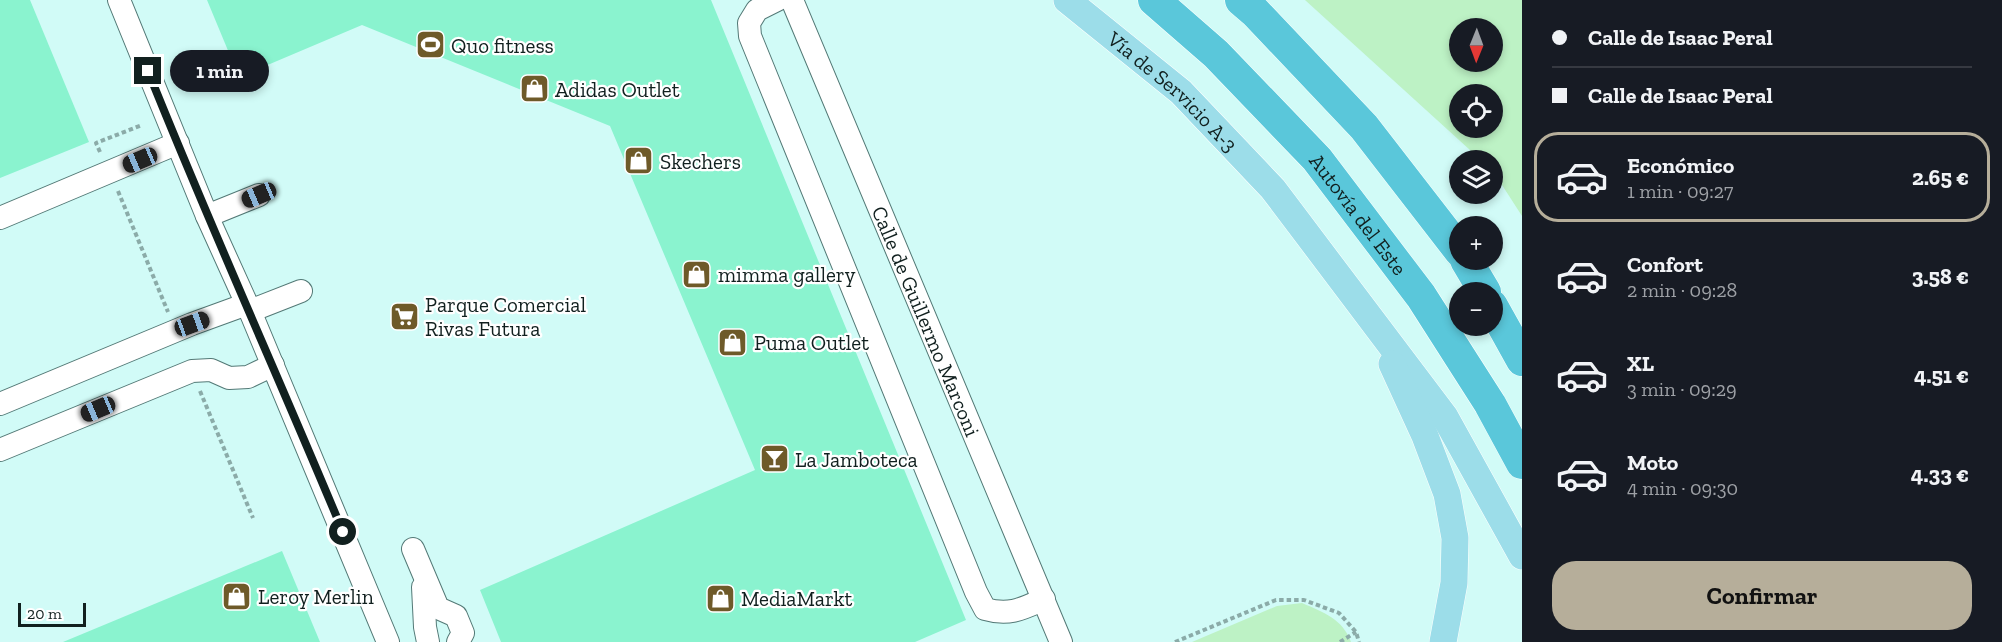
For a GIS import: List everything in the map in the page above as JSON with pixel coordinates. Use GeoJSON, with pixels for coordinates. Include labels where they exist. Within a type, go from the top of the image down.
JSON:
{"type":"FeatureCollection","features":[{"type":"Feature","properties":{"kind":"highway","name":"Autovía del Este"},"geometry":{"type":"LineString","coordinates":[[1154,0],[1216,54],[1317,159],[1420,296],[1490,404],[1522,463]]}},
{"type":"Feature","properties":{"kind":"highway"},"geometry":{"type":"LineString","coordinates":[[1242,0],[1364,127],[1449,237]]}},
{"type":"Feature","properties":{"kind":"highway"},"geometry":{"type":"LineString","coordinates":[[1503,326],[1522,360]]}},
{"type":"Feature","properties":{"kind":"main road","name":"Vía de Servicio A-3"},"geometry":{"type":"LineString","coordinates":[[1067,0],[1181,92],[1273,189],[1372,319]]}},
{"type":"Feature","properties":{"kind":"main road"},"geometry":{"type":"LineString","coordinates":[[1372,319],[1445,417],[1522,555]]}},
{"type":"Feature","properties":{"kind":"main road"},"geometry":{"type":"LineString","coordinates":[[1372,319],[1425,436],[1447,494],[1455,538],[1454,583],[1443,642]]}},
{"type":"Feature","properties":{"kind":"street"},"geometry":{"type":"LineString","coordinates":[[119,0],[207,216],[273,365],[388,642]]}},
{"type":"Feature","properties":{"kind":"street"},"geometry":{"type":"LineString","coordinates":[[777,0],[757,10],[749,22],[750,36],[976,592],[985,609],[999,613],[1012,612],[1044,599]]}},
{"type":"Feature","properties":{"kind":"street","name":"Calle de Guillermo Marconi"},"geometry":{"type":"LineString","coordinates":[[792,0],[1061,642]]}},
{"type":"Feature","properties":{"kind":"street"},"geometry":{"type":"LineString","coordinates":[[0,218],[178,143]]}},
{"type":"Feature","properties":{"kind":"street"},"geometry":{"type":"LineString","coordinates":[[207,216],[259,195]]}},
{"type":"Feature","properties":{"kind":"street"},"geometry":{"type":"LineString","coordinates":[[0,404],[192,324],[301,291]]}},
{"type":"Feature","properties":{"kind":"street"},"geometry":{"type":"LineString","coordinates":[[0,450],[192,371],[211,370],[229,378],[248,377],[273,365]]}},
{"type":"Feature","properties":{"kind":"street"},"geometry":{"type":"LineString","coordinates":[[413,549],[438,608],[456,616],[463,633],[458,642]]}},
{"type":"Feature","properties":{"kind":"street"},"geometry":{"type":"LineString","coordinates":[[422,571],[425,627],[429,642]]}},
{"type":"Feature","properties":{"kind":"path"},"geometry":{"type":"LineString","coordinates":[[1175,642],[1276,600],[1304,600],[1339,613],[1356,632],[1359,642]]}},
{"type":"Feature","properties":{"kind":"path"},"geometry":{"type":"LineString","coordinates":[[1340,642],[1356,632]]}},
{"type":"Feature","properties":{"kind":"path"},"geometry":{"type":"LineString","coordinates":[[1189,635],[1193,642]]}},
{"type":"Feature","properties":{"kind":"green space"},"geometry":{"type":"Polygon","coordinates":[[[1305,0],[1522,0],[1522,216],[1503,187],[1503,150],[1470,150],[1457,138],[1503,138],[1503,84],[1449,84],[1449,131],[1305,0]]]}},
{"type":"Feature","properties":{"kind":"green space"},"geometry":{"type":"Polygon","coordinates":[[[1302,603],[1325,613],[1338,622],[1351,642],[1192,642],[1277,606],[1302,603]]]}},
{"type":"Feature","properties":{"kind":"building"},"geometry":{"type":"Polygon","coordinates":[[[0,0],[30,0],[89,142],[0,178],[0,0]]]}},
{"type":"Feature","properties":{"kind":"building"},"geometry":{"type":"Polygon","coordinates":[[[207,0],[711,0],[966,620],[915,642],[501,642],[480,590],[755,470],[610,126],[362,25],[239,77],[207,0]]]}},
{"type":"Feature","properties":{"kind":"building","name":"Leroy Merlin"},"geometry":{"type":"Polygon","coordinates":[[[282,551],[320,642],[63,642],[282,551]]]}},
{"type":"Feature","properties":{"kind":"place","name":"Quo fitness"},"geometry":{"type":"Point","coordinates":[430,45]}},
{"type":"Feature","properties":{"kind":"place","name":"Adidas Outlet"},"geometry":{"type":"Point","coordinates":[534,89]}},
{"type":"Feature","properties":{"kind":"place","name":"Skechers"},"geometry":{"type":"Point","coordinates":[639,161]}},
{"type":"Feature","properties":{"kind":"place","name":"mimma gallery"},"geometry":{"type":"Point","coordinates":[697,274]}},
{"type":"Feature","properties":{"kind":"place","name":"Parque Comercial Rivas Futura"},"geometry":{"type":"Point","coordinates":[404,316]}},
{"type":"Feature","properties":{"kind":"place","name":"Puma Outlet"},"geometry":{"type":"Point","coordinates":[733,342]}},
{"type":"Feature","properties":{"kind":"place","name":"La Jamboteca"},"geometry":{"type":"Point","coordinates":[774,459]}},
{"type":"Feature","properties":{"kind":"place","name":"Leroy Merlin"},"geometry":{"type":"Point","coordinates":[237,596]}},
{"type":"Feature","properties":{"kind":"place","name":"MediaMarkt"},"geometry":{"type":"Point","coordinates":[720,598]}},
{"type":"Feature","properties":{"kind":"route"},"geometry":{"type":"LineString","coordinates":[[148,71],[207,216],[250,311],[343,532]]}}]}
